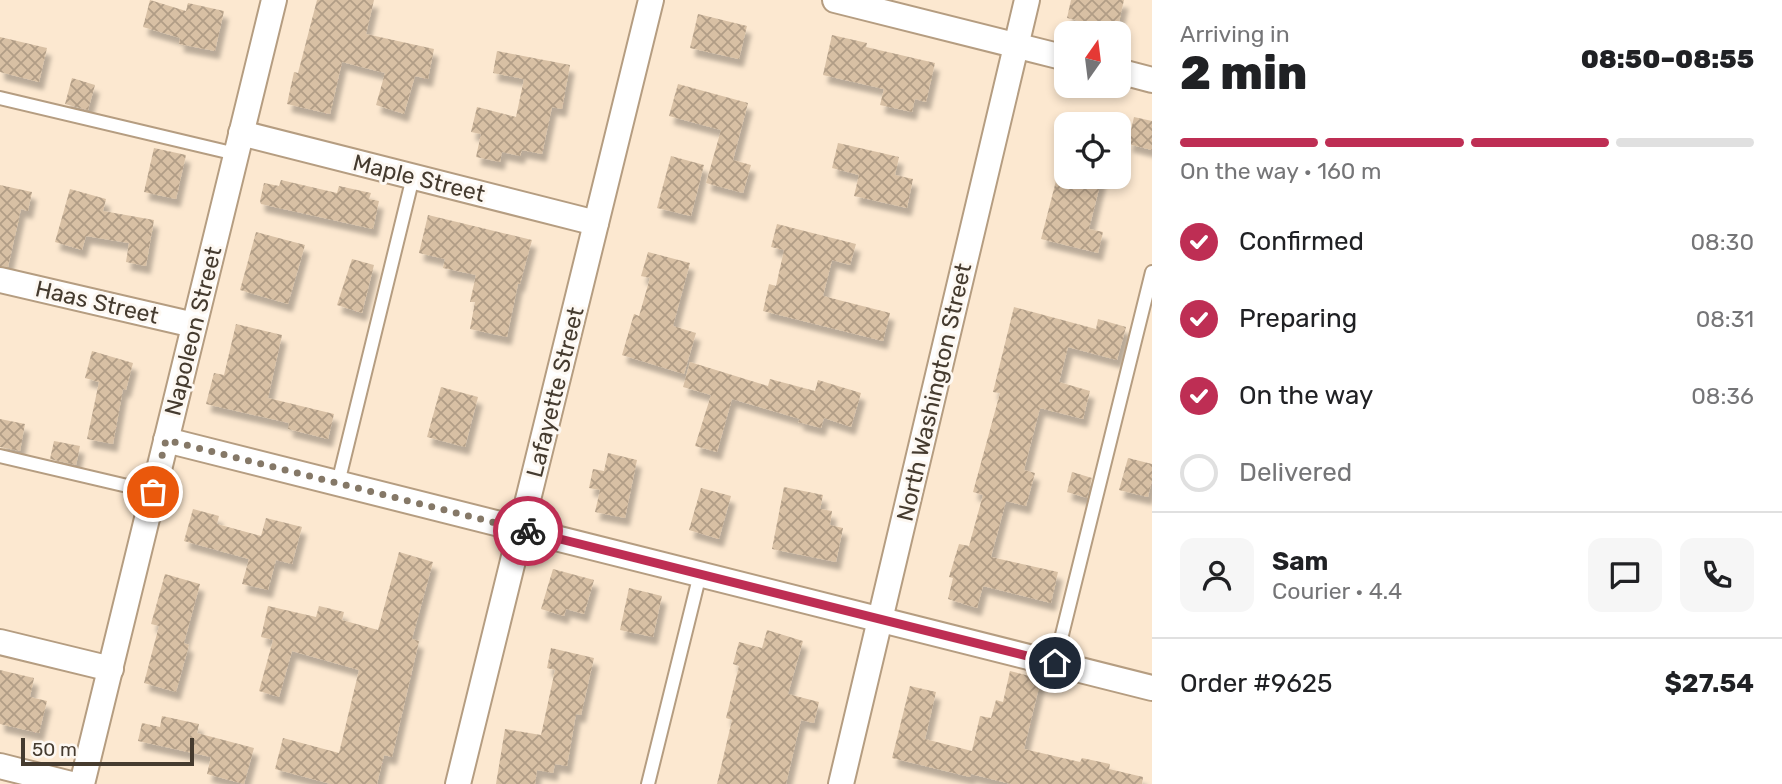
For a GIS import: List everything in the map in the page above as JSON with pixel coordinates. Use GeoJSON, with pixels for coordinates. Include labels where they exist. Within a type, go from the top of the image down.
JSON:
{"type":"FeatureCollection","features":[{"type":"Feature","properties":{"kind":"street","name":"Napoleon Street"},"geometry":{"type":"LineString","coordinates":[[82,784],[274,0]]}},
{"type":"Feature","properties":{"kind":"street","name":"Lafayette Street"},"geometry":{"type":"LineString","coordinates":[[458,784],[651,0]]}},
{"type":"Feature","properties":{"kind":"street"},"geometry":{"type":"LineString","coordinates":[[836,0],[1054,55]]}},
{"type":"Feature","properties":{"kind":"street","name":"North Washington Street"},"geometry":{"type":"LineString","coordinates":[[841,784],[1027,0]]}},
{"type":"Feature","properties":{"kind":"street"},"geometry":{"type":"LineString","coordinates":[[1131,74],[1152,80]]}},
{"type":"Feature","properties":{"kind":"street","name":"Maple Street"},"geometry":{"type":"LineString","coordinates":[[239,144],[413,177],[596,223]]}},
{"type":"Feature","properties":{"kind":"street","name":"Haas Street"},"geometry":{"type":"LineString","coordinates":[[0,280],[194,325]]}},
{"type":"Feature","properties":{"kind":"street"},"geometry":{"type":"LineString","coordinates":[[166,440],[1152,688]]}},
{"type":"Feature","properties":{"kind":"street"},"geometry":{"type":"LineString","coordinates":[[0,642],[111,669]]}},
{"type":"Feature","properties":{"kind":"street"},"geometry":{"type":"LineString","coordinates":[[0,766],[71,784]]}},
{"type":"Feature","properties":{"kind":"lane"},"geometry":{"type":"LineString","coordinates":[[0,98],[239,144]]}},
{"type":"Feature","properties":{"kind":"lane"},"geometry":{"type":"LineString","coordinates":[[338,483],[413,177]]}},
{"type":"Feature","properties":{"kind":"lane"},"geometry":{"type":"LineString","coordinates":[[1055,663],[1152,272]]}},
{"type":"Feature","properties":{"kind":"lane"},"geometry":{"type":"LineString","coordinates":[[0,456],[153,492]]}},
{"type":"Feature","properties":{"kind":"lane"},"geometry":{"type":"LineString","coordinates":[[648,784],[700,574]]}},
{"type":"Feature","properties":{"kind":"building"},"geometry":{"type":"Polygon","coordinates":[[[150,0],[186,11],[188,3],[224,11],[215,51],[179,44],[180,38],[143,27],[150,0]]]}},
{"type":"Feature","properties":{"kind":"building"},"geometry":{"type":"Polygon","coordinates":[[[317,0],[374,0],[366,34],[434,49],[428,79],[415,76],[404,114],[376,105],[385,73],[342,62],[330,114],[287,104],[294,72],[298,73],[317,0]]]}},
{"type":"Feature","properties":{"kind":"building"},"geometry":{"type":"Polygon","coordinates":[[[1071,0],[1124,0],[1119,21],[1080,21],[1067,18],[1071,0]]]}},
{"type":"Feature","properties":{"kind":"building"},"geometry":{"type":"Polygon","coordinates":[[[698,14],[747,26],[739,59],[690,48],[698,14]]]}},
{"type":"Feature","properties":{"kind":"building"},"geometry":{"type":"Polygon","coordinates":[[[832,35],[867,43],[866,47],[935,63],[926,102],[915,99],[912,112],[880,105],[884,89],[823,75],[832,35]]]}},
{"type":"Feature","properties":{"kind":"building"},"geometry":{"type":"Polygon","coordinates":[[[0,37],[47,48],[39,82],[0,72],[0,37]]]}},
{"type":"Feature","properties":{"kind":"building"},"geometry":{"type":"Polygon","coordinates":[[[497,51],[570,65],[562,109],[552,107],[542,154],[522,150],[520,156],[502,152],[500,162],[476,157],[481,134],[471,132],[477,107],[516,117],[524,79],[493,73],[497,51]]]}},
{"type":"Feature","properties":{"kind":"building"},"geometry":{"type":"Polygon","coordinates":[[[72,78],[95,85],[88,110],[65,104],[72,78]]]}},
{"type":"Feature","properties":{"kind":"building"},"geometry":{"type":"Polygon","coordinates":[[[678,84],[748,103],[733,160],[751,165],[743,193],[706,183],[721,130],[669,116],[678,84]]]}},
{"type":"Feature","properties":{"kind":"building"},"geometry":{"type":"Polygon","coordinates":[[[1134,117],[1152,121],[1152,150],[1131,145],[1134,117]]]}},
{"type":"Feature","properties":{"kind":"building"},"geometry":{"type":"Polygon","coordinates":[[[838,143],[899,157],[895,175],[913,179],[907,208],[854,196],[859,175],[832,168],[838,143]]]}},
{"type":"Feature","properties":{"kind":"building"},"geometry":{"type":"Polygon","coordinates":[[[154,148],[186,155],[176,199],[144,192],[154,148]]]}},
{"type":"Feature","properties":{"kind":"building"},"geometry":{"type":"Polygon","coordinates":[[[671,156],[704,165],[691,216],[657,208],[671,156]]]}},
{"type":"Feature","properties":{"kind":"building"},"geometry":{"type":"Polygon","coordinates":[[[281,180],[337,193],[339,186],[371,193],[369,199],[379,201],[373,229],[261,204],[264,183],[279,186],[281,180]]]}},
{"type":"Feature","properties":{"kind":"building"},"geometry":{"type":"Polygon","coordinates":[[[0,185],[32,192],[28,211],[21,209],[8,267],[0,266],[0,185]]]}},
{"type":"Feature","properties":{"kind":"building"},"geometry":{"type":"Polygon","coordinates":[[[70,189],[106,199],[103,211],[154,220],[146,266],[126,262],[129,243],[86,236],[82,250],[55,242],[70,189]]]}},
{"type":"Feature","properties":{"kind":"building"},"geometry":{"type":"Polygon","coordinates":[[[1054,189],[1099,189],[1089,229],[1103,232],[1098,253],[1041,239],[1054,189]]]}},
{"type":"Feature","properties":{"kind":"building"},"geometry":{"type":"Polygon","coordinates":[[[428,215],[532,240],[518,284],[507,337],[470,329],[475,302],[470,302],[476,275],[443,268],[445,259],[419,253],[428,215]]]}},
{"type":"Feature","properties":{"kind":"building"},"geometry":{"type":"Polygon","coordinates":[[[777,224],[856,244],[850,265],[832,260],[823,296],[890,313],[883,341],[763,311],[769,284],[776,286],[784,250],[771,247],[777,224]]]}},
{"type":"Feature","properties":{"kind":"building"},"geometry":{"type":"Polygon","coordinates":[[[256,232],[305,245],[288,304],[240,290],[256,232]]]}},
{"type":"Feature","properties":{"kind":"building"},"geometry":{"type":"Polygon","coordinates":[[[648,252],[690,263],[673,326],[696,333],[684,374],[622,355],[634,314],[639,316],[650,278],[641,276],[648,252]]]}},
{"type":"Feature","properties":{"kind":"building"},"geometry":{"type":"Polygon","coordinates":[[[352,259],[374,265],[362,313],[337,305],[352,259]]]}},
{"type":"Feature","properties":{"kind":"building"},"geometry":{"type":"Polygon","coordinates":[[[1014,307],[1096,329],[1098,319],[1126,327],[1117,360],[1068,347],[1059,382],[1090,391],[1083,419],[1040,408],[1024,470],[1035,473],[1026,506],[1006,501],[991,557],[1058,572],[1051,603],[983,586],[977,608],[948,599],[953,578],[949,577],[959,544],[969,546],[983,495],[973,492],[1000,393],[993,392],[1014,307]]]}},
{"type":"Feature","properties":{"kind":"building"},"geometry":{"type":"Polygon","coordinates":[[[236,324],[282,335],[268,398],[334,414],[328,439],[288,429],[289,423],[206,404],[214,373],[224,375],[236,324]]]}},
{"type":"Feature","properties":{"kind":"building"},"geometry":{"type":"Polygon","coordinates":[[[92,351],[133,363],[126,390],[123,389],[113,444],[87,439],[99,382],[85,378],[92,351]]]}},
{"type":"Feature","properties":{"kind":"building"},"geometry":{"type":"Polygon","coordinates":[[[690,362],[768,386],[770,379],[815,391],[818,380],[861,393],[851,427],[824,418],[821,428],[732,399],[717,452],[695,446],[711,395],[683,387],[690,362]]]}},
{"type":"Feature","properties":{"kind":"building"},"geometry":{"type":"Polygon","coordinates":[[[441,387],[478,397],[465,447],[427,437],[441,387]]]}},
{"type":"Feature","properties":{"kind":"building"},"geometry":{"type":"Polygon","coordinates":[[[0,419],[25,424],[20,451],[0,447],[0,419]]]}},
{"type":"Feature","properties":{"kind":"building"},"geometry":{"type":"Polygon","coordinates":[[[54,441],[80,446],[76,465],[50,459],[54,441]]]}},
{"type":"Feature","properties":{"kind":"building"},"geometry":{"type":"Polygon","coordinates":[[[608,453],[637,460],[625,518],[595,512],[600,490],[589,488],[593,469],[604,471],[608,453]]]}},
{"type":"Feature","properties":{"kind":"building"},"geometry":{"type":"Polygon","coordinates":[[[1128,458],[1152,464],[1148,497],[1119,490],[1128,458]]]}},
{"type":"Feature","properties":{"kind":"building"},"geometry":{"type":"Polygon","coordinates":[[[1072,472],[1092,478],[1087,498],[1067,492],[1072,472]]]}},
{"type":"Feature","properties":{"kind":"building"},"geometry":{"type":"Polygon","coordinates":[[[784,487],[823,495],[820,509],[832,511],[830,525],[843,528],[836,562],[772,549],[784,487]]]}},
{"type":"Feature","properties":{"kind":"building"},"geometry":{"type":"Polygon","coordinates":[[[701,488],[731,496],[719,539],[689,530],[701,488]]]}},
{"type":"Feature","properties":{"kind":"building"},"geometry":{"type":"Polygon","coordinates":[[[193,509],[219,516],[217,524],[261,536],[266,518],[302,527],[292,564],[276,560],[268,590],[242,584],[249,559],[184,541],[193,509]]]}},
{"type":"Feature","properties":{"kind":"building"},"geometry":{"type":"Polygon","coordinates":[[[399,552],[433,562],[412,639],[419,641],[392,757],[384,755],[377,784],[331,784],[275,769],[283,738],[339,753],[359,670],[292,651],[279,697],[259,691],[273,640],[261,637],[268,606],[316,617],[319,606],[344,612],[342,620],[378,630],[399,552]]]}},
{"type":"Feature","properties":{"kind":"building"},"geometry":{"type":"Polygon","coordinates":[[[553,569],[594,580],[584,614],[566,609],[564,616],[541,609],[553,569]]]}},
{"type":"Feature","properties":{"kind":"building"},"geometry":{"type":"Polygon","coordinates":[[[165,574],[200,584],[184,643],[189,645],[176,692],[144,683],[159,626],[151,624],[165,574]]]}},
{"type":"Feature","properties":{"kind":"building"},"geometry":{"type":"Polygon","coordinates":[[[629,588],[662,596],[653,637],[620,630],[629,588]]]}},
{"type":"Feature","properties":{"kind":"building"},"geometry":{"type":"Polygon","coordinates":[[[767,630],[803,641],[788,694],[819,702],[814,723],[801,720],[786,784],[717,784],[732,720],[726,718],[739,666],[733,664],[739,642],[762,648],[767,630]]]}},
{"type":"Feature","properties":{"kind":"building"},"geometry":{"type":"Polygon","coordinates":[[[551,648],[594,658],[581,715],[576,714],[567,766],[555,764],[553,773],[537,770],[535,784],[496,784],[505,729],[541,735],[555,670],[547,668],[551,648]]]}},
{"type":"Feature","properties":{"kind":"building"},"geometry":{"type":"Polygon","coordinates":[[[0,670],[34,678],[30,697],[47,701],[39,733],[0,724],[0,670]]]}},
{"type":"Feature","properties":{"kind":"building"},"geometry":{"type":"Polygon","coordinates":[[[1010,671],[1041,679],[1024,749],[1080,762],[1082,758],[1110,764],[1109,769],[1143,777],[1142,784],[1011,784],[892,758],[910,686],[936,692],[925,739],[972,751],[980,716],[991,718],[996,700],[1003,702],[1010,671]]]}},
{"type":"Feature","properties":{"kind":"building"},"geometry":{"type":"Polygon","coordinates":[[[162,716],[199,724],[197,733],[254,748],[244,784],[207,774],[211,757],[138,741],[142,723],[160,727],[162,716]]]}},
{"type":"Feature","properties":{"kind":"way so far"},"geometry":{"type":"LineString","coordinates":[[153,492],[166,440],[528,531]]}},
{"type":"Feature","properties":{"kind":"route"},"geometry":{"type":"LineString","coordinates":[[528,531],[1055,663]]}}]}
